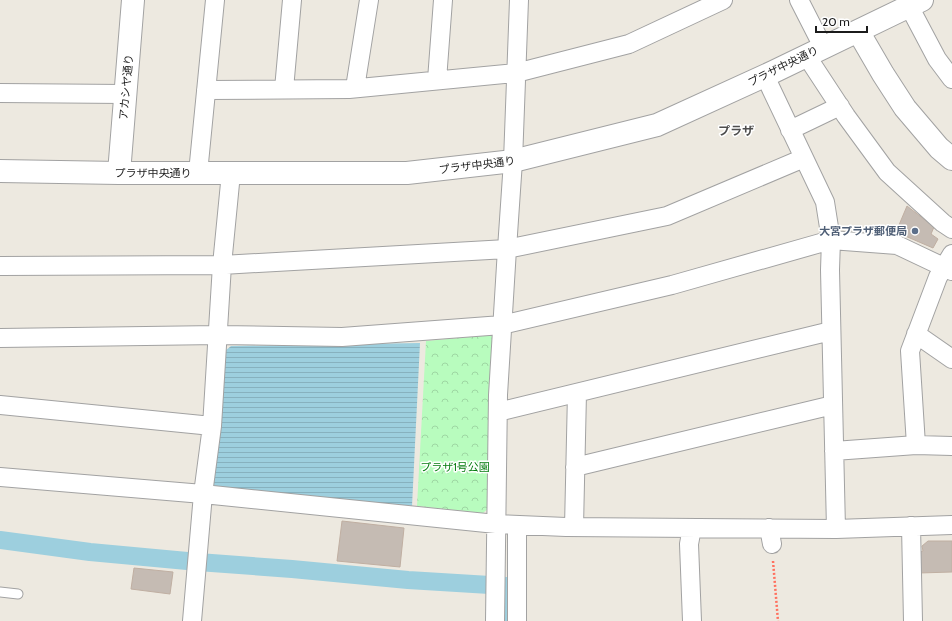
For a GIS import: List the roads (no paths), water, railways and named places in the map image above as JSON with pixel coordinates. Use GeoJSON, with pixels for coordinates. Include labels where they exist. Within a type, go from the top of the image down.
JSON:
{"type":"FeatureCollection","features":[{"type":"Feature","properties":{"kind":"street","name":"アカシヤ通り"},"geometry":{"type":"LineString","coordinates":[[119,173],[133,0]]}},
{"type":"Feature","properties":{"kind":"street"},"geometry":{"type":"LineString","coordinates":[[198,173],[215,0]]}},
{"type":"Feature","properties":{"kind":"street"},"geometry":{"type":"LineString","coordinates":[[284,89],[292,0]]}},
{"type":"Feature","properties":{"kind":"street"},"geometry":{"type":"LineString","coordinates":[[355,88],[370,0]]}},
{"type":"Feature","properties":{"kind":"street"},"geometry":{"type":"LineString","coordinates":[[436,80],[443,0]]}},
{"type":"Feature","properties":{"kind":"street"},"geometry":{"type":"LineString","coordinates":[[495,621],[498,412],[513,161],[519,0]]}},
{"type":"Feature","properties":{"kind":"street"},"geometry":{"type":"LineString","coordinates":[[206,90],[355,88],[516,73],[629,44],[723,0]]}},
{"type":"Feature","properties":{"kind":"street"},"geometry":{"type":"LineString","coordinates":[[799,0],[815,51],[840,106],[887,172],[943,223],[952,229]]}},
{"type":"Feature","properties":{"kind":"street"},"geometry":{"type":"LineString","coordinates":[[915,3],[937,59],[952,79]]}},
{"type":"Feature","properties":{"kind":"street","name":"プラザ中央通り"},"geometry":{"type":"LineString","coordinates":[[0,171],[119,173],[407,173],[513,161],[657,125],[764,76],[915,3]]}},
{"type":"Feature","properties":{"kind":"street"},"geometry":{"type":"LineString","coordinates":[[858,31],[905,108],[939,148],[952,159]]}},
{"type":"Feature","properties":{"kind":"street"},"geometry":{"type":"LineString","coordinates":[[764,76],[825,202],[831,240],[831,331],[836,529]]}},
{"type":"Feature","properties":{"kind":"street"},"geometry":{"type":"LineString","coordinates":[[0,93],[126,94]]}},
{"type":"Feature","properties":{"kind":"street"},"geometry":{"type":"LineString","coordinates":[[790,130],[840,106]]}},
{"type":"Feature","properties":{"kind":"street"},"geometry":{"type":"LineString","coordinates":[[0,266],[222,265],[507,249],[667,216],[804,158]]}},
{"type":"Feature","properties":{"kind":"street"},"geometry":{"type":"LineString","coordinates":[[192,621],[203,494],[212,426],[222,265],[231,173]]}},
{"type":"Feature","properties":{"kind":"street"},"geometry":{"type":"LineString","coordinates":[[0,338],[218,335],[342,336],[502,325],[672,285],[831,240],[897,245],[949,264],[938,277],[910,351],[916,446]]}},
{"type":"Feature","properties":{"kind":"street"},"geometry":{"type":"LineString","coordinates":[[498,412],[831,331]]}},
{"type":"Feature","properties":{"kind":"street"},"geometry":{"type":"LineString","coordinates":[[916,334],[952,359]]}},
{"type":"Feature","properties":{"kind":"street"},"geometry":{"type":"LineString","coordinates":[[574,527],[577,393]]}},
{"type":"Feature","properties":{"kind":"street"},"geometry":{"type":"LineString","coordinates":[[0,405],[212,426]]}},
{"type":"Feature","properties":{"kind":"street"},"geometry":{"type":"LineString","coordinates":[[575,467],[833,405]]}},
{"type":"Feature","properties":{"kind":"street"},"geometry":{"type":"LineString","coordinates":[[834,451],[916,446],[952,446]]}},
{"type":"Feature","properties":{"kind":"street"},"geometry":{"type":"LineString","coordinates":[[0,477],[203,494],[496,524],[574,527],[692,528],[771,536],[836,529],[952,525]]}},
{"type":"Feature","properties":{"kind":"street"},"geometry":{"type":"LineString","coordinates":[[516,621],[517,525]]}},
{"type":"Feature","properties":{"kind":"street"},"geometry":{"type":"LineString","coordinates":[[911,526],[913,621]]}},
{"type":"Feature","properties":{"kind":"street"},"geometry":{"type":"LineString","coordinates":[[692,528],[689,544],[692,621]]}},
{"type":"Feature","properties":{"kind":"lane"},"geometry":{"type":"LineString","coordinates":[[0,592],[18,594]]}},
{"type":"Feature","properties":{"kind":"water"},"geometry":{"type":"Polygon","coordinates":[[[420,343],[412,506],[217,490],[212,483],[225,351],[231,346],[420,343]]]}},
{"type":"Feature","properties":{"kind":"waterway"},"geometry":{"type":"LineString","coordinates":[[0,540],[90,552],[198,562],[408,580],[506,586],[505,621]]}},
{"type":"Feature","properties":{"kind":"place","name":"大宮プラザ郵便局"},"geometry":{"type":"Point","coordinates":[915,231]}},
{"type":"Feature","properties":{"kind":"district","name":"プラザ"},"geometry":{"type":"Point","coordinates":[736,130]}},
{"type":"Feature","properties":{"kind":"park label","name":"プラザ1号公園"},"geometry":{"type":"Point","coordinates":[455,467]}}]}
